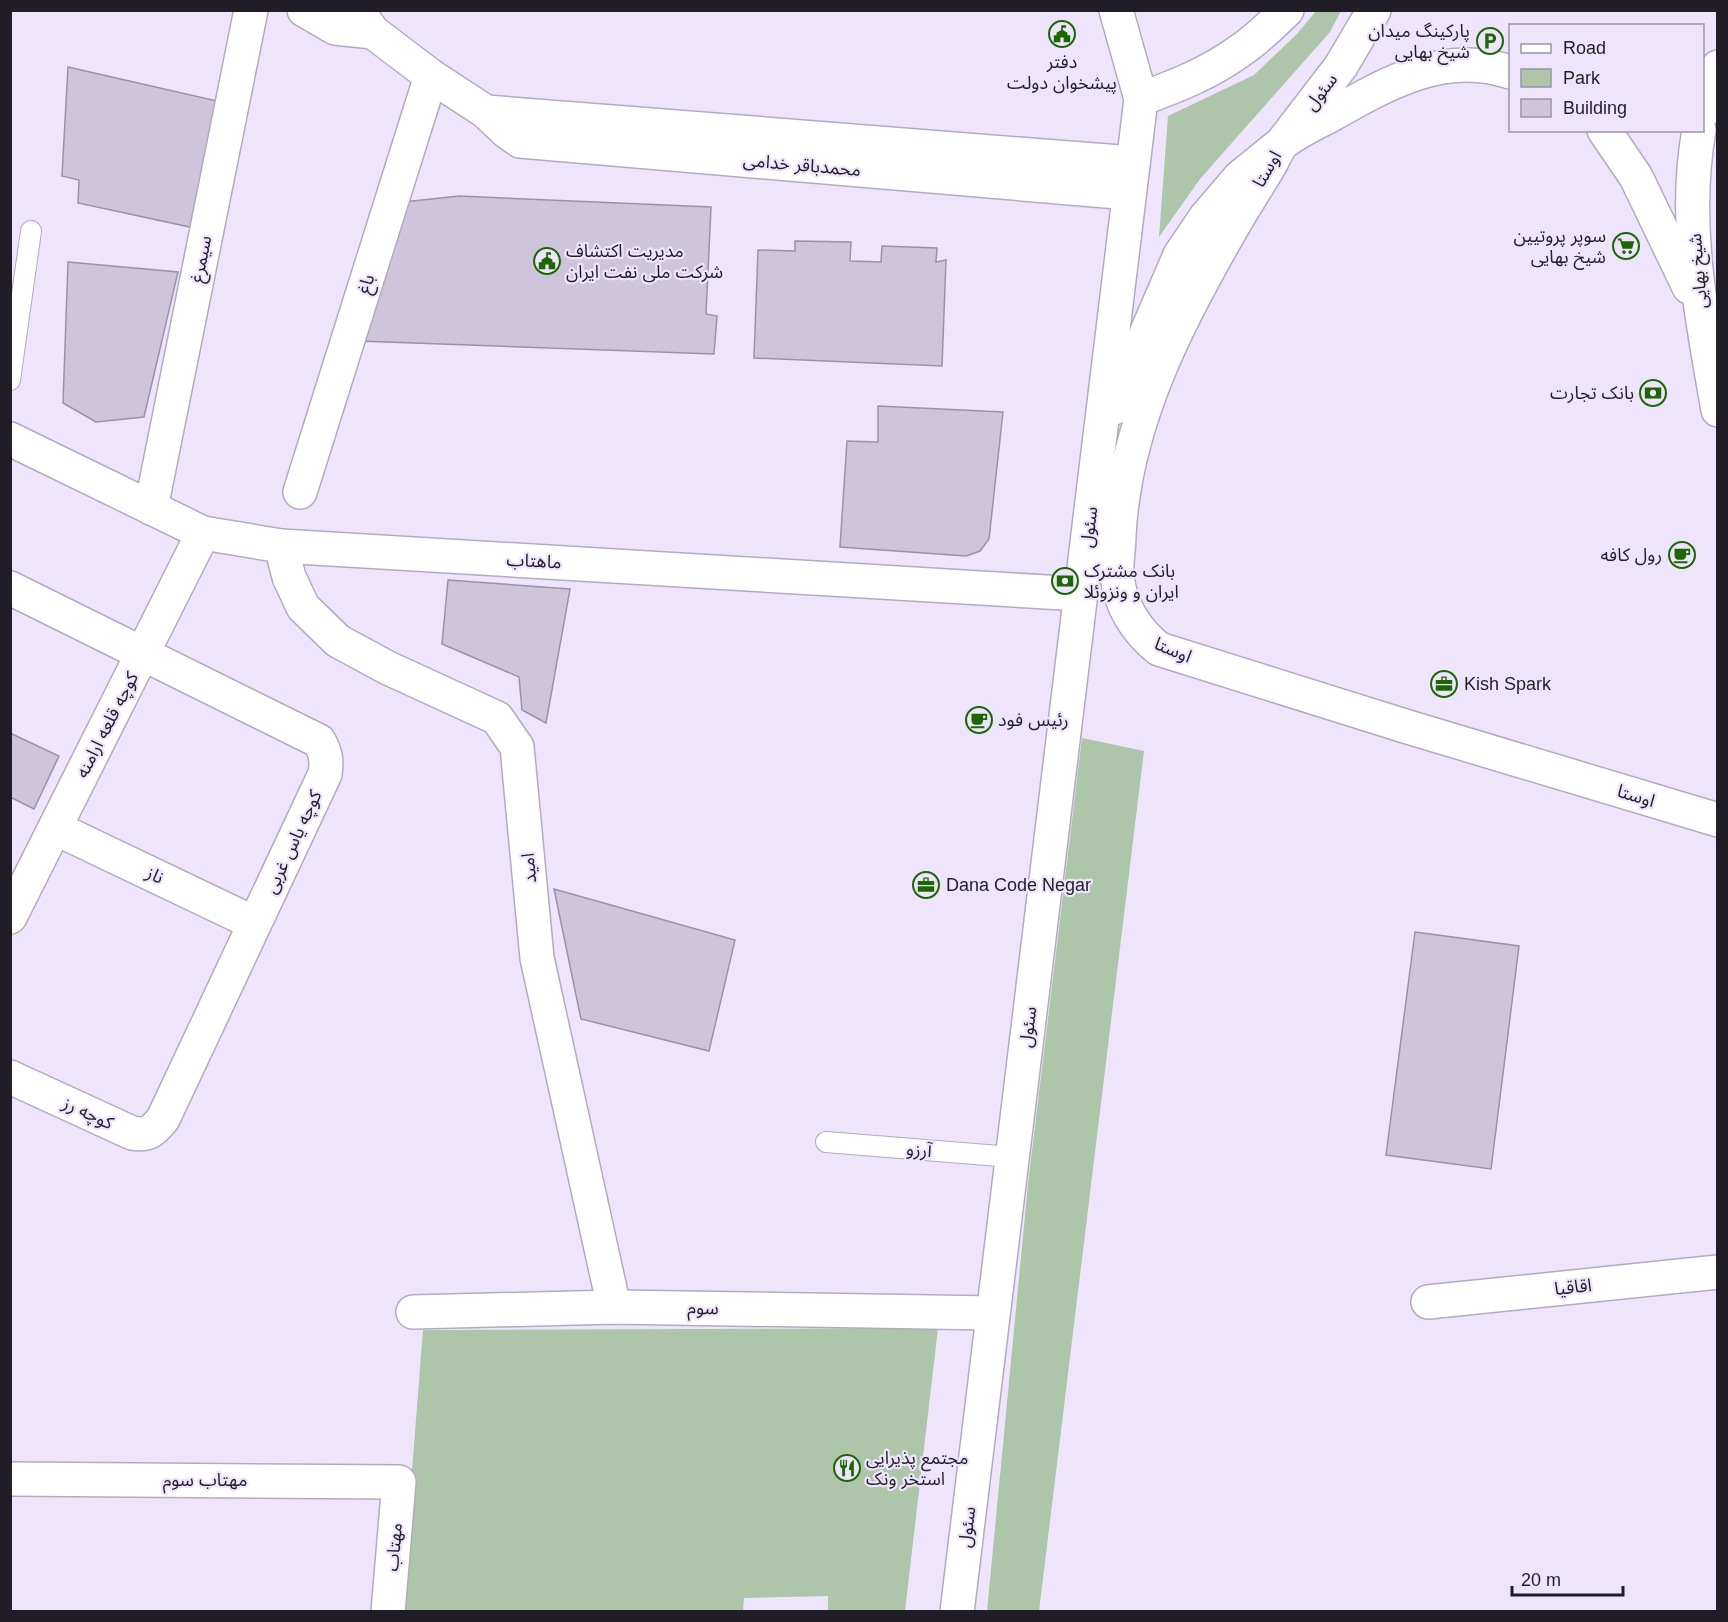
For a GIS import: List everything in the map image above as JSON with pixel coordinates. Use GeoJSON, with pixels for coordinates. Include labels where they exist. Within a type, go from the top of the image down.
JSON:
{"type":"FeatureCollection","features":[{"type":"Feature","properties":{"kind":"street","name":"سیمرغ"},"geometry":{"type":"LineString","coordinates":[[151,508],[251,10]]}},
{"type":"Feature","properties":{"kind":"street","name":"محمدباقر خدامی"},"geometry":{"type":"LineString","coordinates":[[304,10],[335,27],[365,21],[431,76],[486,112],[1131,178]]}},
{"type":"Feature","properties":{"kind":"street","name":"سئول"},"geometry":{"type":"LineString","coordinates":[[957,1611],[1141,99],[1116,10]]}},
{"type":"Feature","properties":{"kind":"street"},"geometry":{"type":"LineString","coordinates":[[1141,99],[1189,81],[1243,50],[1287,10]]}},
{"type":"Feature","properties":{"kind":"street","name":"سئول"},"geometry":{"type":"LineString","coordinates":[[1099,442],[1180,255],[1205,218],[1240,177],[1282,143],[1341,66],[1374,10]]}},
{"type":"Feature","properties":{"kind":"street"},"geometry":{"type":"LineString","coordinates":[[1282,143],[1360,98],[1409,75],[1428,69],[1449,64],[1509,72]]}},
{"type":"Feature","properties":{"kind":"street"},"geometry":{"type":"LineString","coordinates":[[1704,105],[1718,67]]}},
{"type":"Feature","properties":{"kind":"street","name":"باغ"},"geometry":{"type":"LineString","coordinates":[[300,492],[431,76]]}},
{"type":"Feature","properties":{"kind":"street"},"geometry":{"type":"LineString","coordinates":[[1605,132],[1636,177],[1701,310]]}},
{"type":"Feature","properties":{"kind":"street","name":"شیخ بهایی"},"geometry":{"type":"LineString","coordinates":[[1699,132],[1694,190],[1693,251],[1718,410]]}},
{"type":"Feature","properties":{"kind":"street","name":"اوستا"},"geometry":{"type":"LineString","coordinates":[[1282,143],[1188,308],[1150,392],[1135,437],[1120,516],[1118,576],[1125,608],[1135,624],[1145,638],[1159,649],[1718,820]]}},
{"type":"Feature","properties":{"kind":"street","name":"ماهتاب"},"geometry":{"type":"LineString","coordinates":[[10,439],[203,533],[281,546],[1080,594]]}},
{"type":"Feature","properties":{"kind":"street","name":"کوچه قلعه ارامنه"},"geometry":{"type":"LineString","coordinates":[[14,901],[55,828],[203,533]]}},
{"type":"Feature","properties":{"kind":"street","name":"امید"},"geometry":{"type":"LineString","coordinates":[[281,546],[289,577],[303,607],[338,641],[388,668],[497,718],[517,747],[537,958],[614,1307]]}},
{"type":"Feature","properties":{"kind":"street","name":"کوچه یاس غربی"},"geometry":{"type":"LineString","coordinates":[[10,588],[319,741],[325,752],[327,763],[325,774],[163,1119]]}},
{"type":"Feature","properties":{"kind":"street","name":"ناز"},"geometry":{"type":"LineString","coordinates":[[55,828],[254,923]]}},
{"type":"Feature","properties":{"kind":"street","name":"کوچه رز"},"geometry":{"type":"LineString","coordinates":[[10,1077],[132,1133],[142,1135],[150,1133],[163,1119]]}},
{"type":"Feature","properties":{"kind":"street","name":"اقاقیا"},"geometry":{"type":"LineString","coordinates":[[1428,1302],[1718,1272]]}},
{"type":"Feature","properties":{"kind":"street","name":"سوم"},"geometry":{"type":"LineString","coordinates":[[413,1312],[614,1307],[993,1313]]}},
{"type":"Feature","properties":{"kind":"street","name":"مهتاب سوم"},"geometry":{"type":"LineString","coordinates":[[10,1479],[399,1482]]}},
{"type":"Feature","properties":{"kind":"street","name":"مهتاب"},"geometry":{"type":"LineString","coordinates":[[388,1611],[399,1482]]}},
{"type":"Feature","properties":{"kind":"lane"},"geometry":{"type":"LineString","coordinates":[[10,380],[31,231]]}},
{"type":"Feature","properties":{"kind":"lane","name":"آرزو"},"geometry":{"type":"LineString","coordinates":[[826,1142],[1012,1157]]}},
{"type":"Feature","properties":{"kind":"green space"},"geometry":{"type":"Polygon","coordinates":[[[1316,11],[1341,11],[1330,32],[1200,179],[1159,237],[1168,116],[1254,75],[1297,34],[1316,11]]]}},
{"type":"Feature","properties":{"kind":"green space"},"geometry":{"type":"Polygon","coordinates":[[[1082,738],[1144,751],[1039,1611],[987,1611],[1028,1184],[1082,738]]]}},
{"type":"Feature","properties":{"kind":"green space"},"geometry":{"type":"Polygon","coordinates":[[[938,1328],[905,1611],[828,1611],[828,1596],[744,1598],[743,1612],[401,1612],[423,1330],[938,1328]]]}},
{"type":"Feature","properties":{"kind":"building"},"geometry":{"type":"Polygon","coordinates":[[[68,67],[217,101],[190,227],[78,203],[79,180],[62,176],[68,67]]]}},
{"type":"Feature","properties":{"kind":"building","name":"مدیریت اکتشاف شرکت ملی نفت ایران"},"geometry":{"type":"Polygon","coordinates":[[[459,196],[711,207],[706,314],[717,316],[714,354],[359,341],[404,202],[459,196]]]}},
{"type":"Feature","properties":{"kind":"building"},"geometry":{"type":"Polygon","coordinates":[[[795,241],[851,242],[850,261],[881,262],[882,246],[937,248],[936,262],[946,260],[942,366],[754,358],[758,250],[795,251],[795,241]]]}},
{"type":"Feature","properties":{"kind":"building"},"geometry":{"type":"Polygon","coordinates":[[[68,262],[178,272],[144,417],[96,422],[63,403],[68,262]]]}},
{"type":"Feature","properties":{"kind":"building"},"geometry":{"type":"Polygon","coordinates":[[[878,406],[1003,412],[989,539],[980,551],[966,556],[840,547],[847,441],[878,442],[878,406]]]}},
{"type":"Feature","properties":{"kind":"building"},"geometry":{"type":"Polygon","coordinates":[[[448,580],[570,589],[546,723],[522,710],[519,677],[442,644],[448,580]]]}},
{"type":"Feature","properties":{"kind":"building"},"geometry":{"type":"Polygon","coordinates":[[[10,733],[59,756],[34,809],[10,797],[10,733]]]}},
{"type":"Feature","properties":{"kind":"building"},"geometry":{"type":"Polygon","coordinates":[[[554,889],[735,940],[709,1051],[581,1019],[554,889]]]}},
{"type":"Feature","properties":{"kind":"building"},"geometry":{"type":"Polygon","coordinates":[[[1415,932],[1519,946],[1491,1169],[1386,1155],[1415,932]]]}},
{"type":"Feature","properties":{"kind":"place","name":"دفتر پیشخوان دولت"},"geometry":{"type":"Point","coordinates":[1062,34]}},
{"type":"Feature","properties":{"kind":"place","name":"پارکینگ میدان شیخ بهایی"},"geometry":{"type":"Point","coordinates":[1490,41]}},
{"type":"Feature","properties":{"kind":"place","name":"سوپر پروتیین شیخ بهایی"},"geometry":{"type":"Point","coordinates":[1626,246]}},
{"type":"Feature","properties":{"kind":"place","name":"مدیریت اکتشاف شرکت ملی نفت ایران"},"geometry":{"type":"Point","coordinates":[547,261]}},
{"type":"Feature","properties":{"kind":"place","name":"بانک تجارت"},"geometry":{"type":"Point","coordinates":[1653,393]}},
{"type":"Feature","properties":{"kind":"place","name":"رول کافه"},"geometry":{"type":"Point","coordinates":[1682,555]}},
{"type":"Feature","properties":{"kind":"place","name":"بانک مشترک ایران و ونزوئلا"},"geometry":{"type":"Point","coordinates":[1065,581]}},
{"type":"Feature","properties":{"kind":"place","name":"Kish Spark"},"geometry":{"type":"Point","coordinates":[1444,684]}},
{"type":"Feature","properties":{"kind":"place","name":"رئیس فود"},"geometry":{"type":"Point","coordinates":[979,720]}},
{"type":"Feature","properties":{"kind":"place","name":"Dana Code Negar"},"geometry":{"type":"Point","coordinates":[926,885]}},
{"type":"Feature","properties":{"kind":"place","name":"مجتمع پذیرایی استخر ونک"},"geometry":{"type":"Point","coordinates":[847,1468]}}]}
